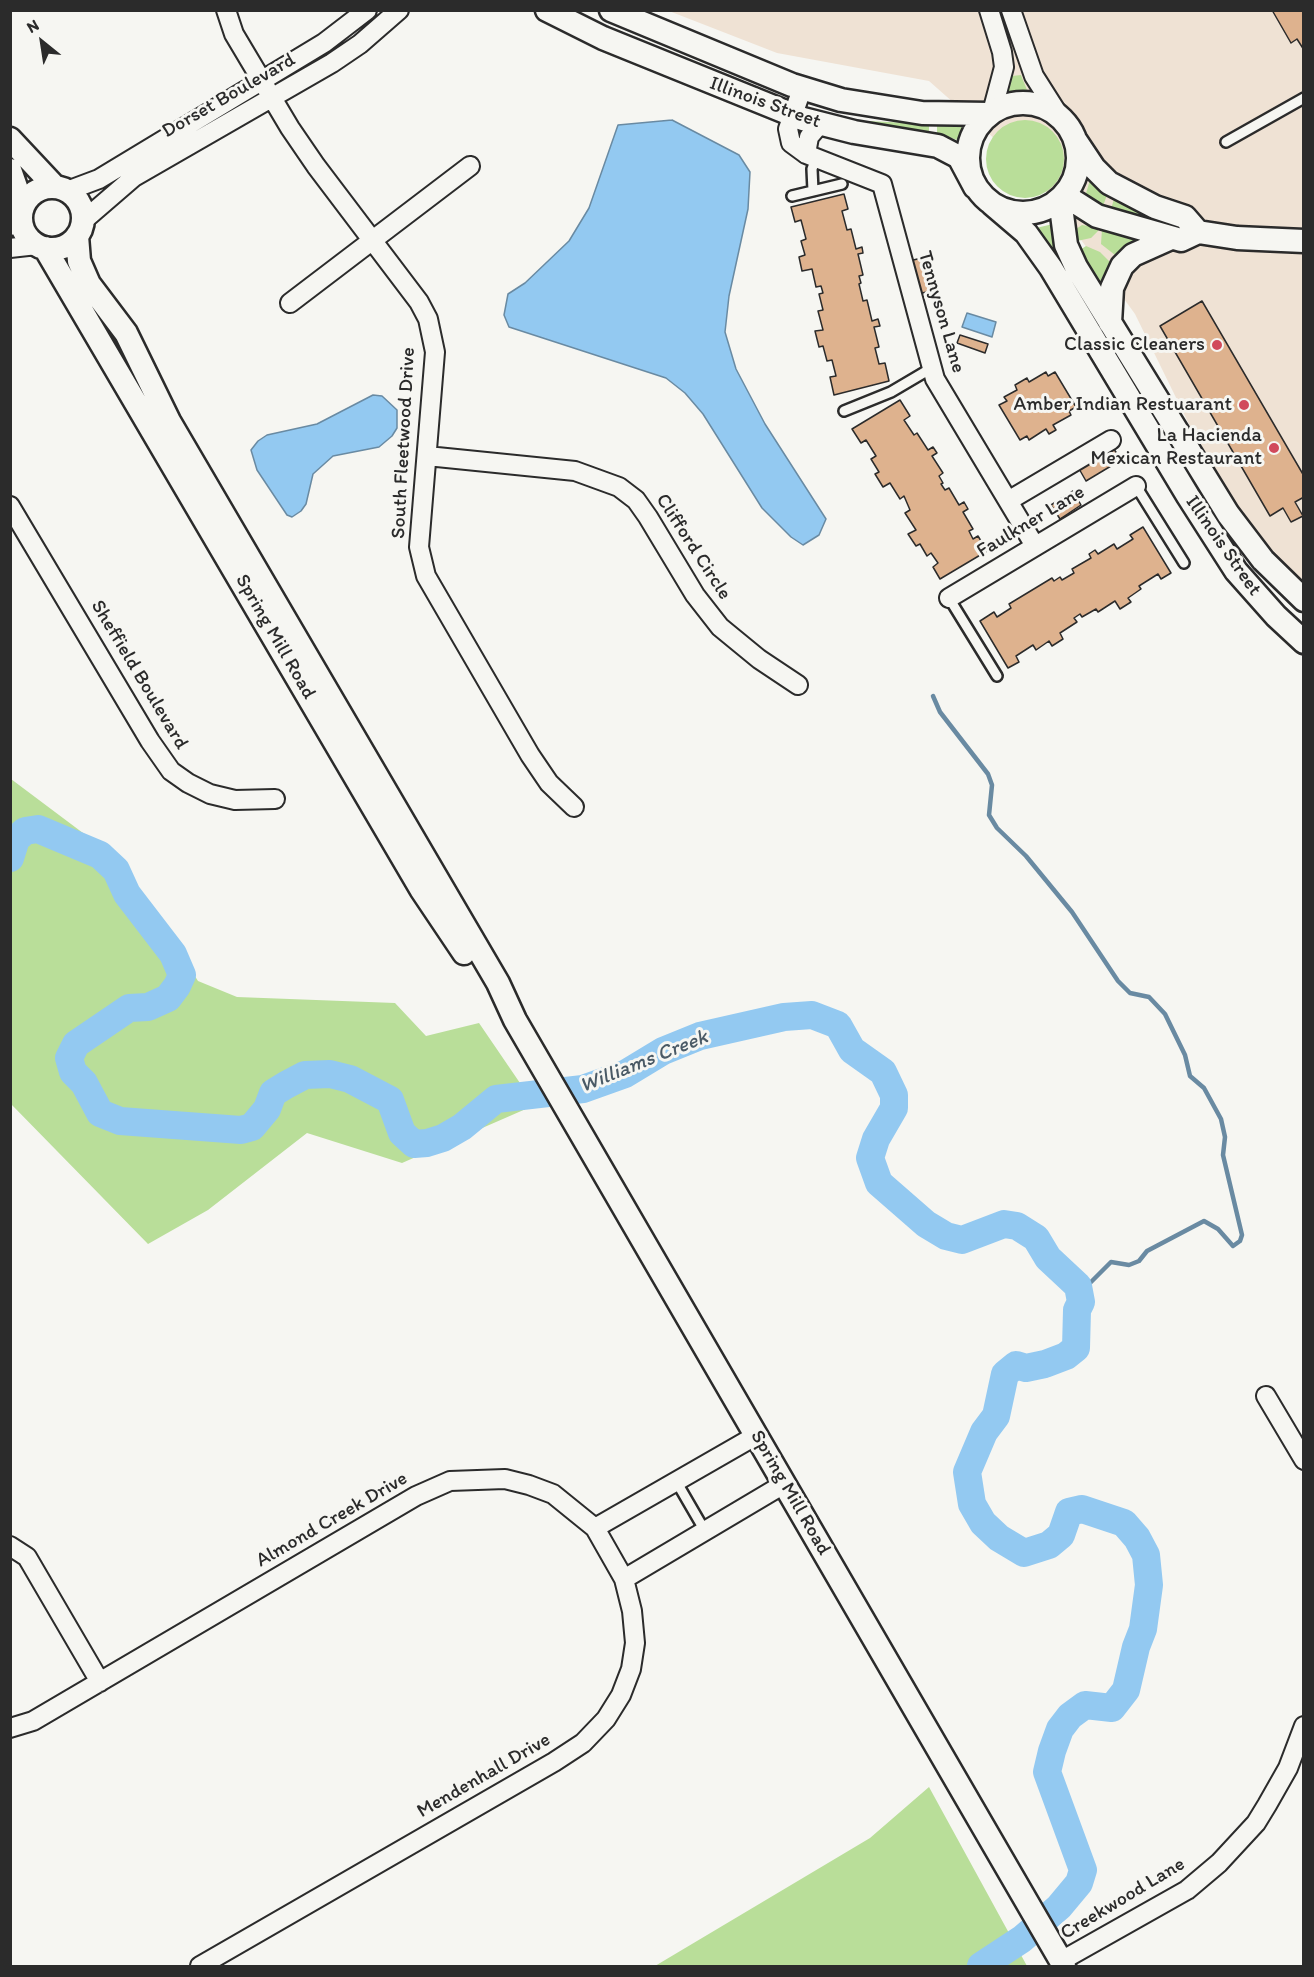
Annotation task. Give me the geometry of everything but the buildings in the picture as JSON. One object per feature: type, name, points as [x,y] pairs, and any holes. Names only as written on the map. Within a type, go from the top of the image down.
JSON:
[{"type":"street","name":"South Fleetwood Drive","points":[[226,10],[234,34],[316,166],[418,302],[428,319],[435,352],[419,547],[426,576],[530,755],[549,783],[574,807]]},
{"type":"street","name":"Dorset Boulevard","points":[[80,228],[134,177],[267,88],[367,10]]},
{"type":"street","name":"Dorset Boulevard","points":[[61,189],[99,179],[267,88],[360,44],[399,10]]},
{"type":"street","name":"Illinois Street","points":[[547,10],[603,38],[791,115],[820,124],[938,146],[959,157],[975,187]]},
{"type":"street","name":"Illinois Street","points":[[611,10],[802,89],[841,100],[893,109],[959,115],[991,113]]},
{"type":"street","points":[[988,10],[1002,52],[1004,67],[991,113]]},
{"type":"street","points":[[1011,10],[1034,76],[1094,168],[1109,183],[1155,207],[1185,217],[1198,232]]},
{"type":"street","points":[[802,89],[788,129],[791,143],[811,156]]},
{"type":"street","points":[[1060,117],[1041,106],[1027,103],[1012,104],[991,113],[974,131],[967,153],[975,187],[992,204],[1016,213],[1041,210],[1062,197],[1077,170],[1078,150],[1074,138]]},
{"type":"street","points":[[811,156],[809,137],[820,124]]},
{"type":"street","points":[[10,139],[61,189],[80,204],[80,228],[63,247],[10,248]]},
{"type":"street","name":"Tennyson Lane","points":[[811,156],[874,178],[886,190],[930,369],[1035,546]]},
{"type":"street","points":[[290,303],[470,166]]},
{"type":"street","points":[[10,170],[18,217],[25,233],[41,246]]},
{"type":"street","points":[[18,217],[36,192],[61,189]]},
{"type":"street","name":"Illinois Street","points":[[1062,197],[1066,246],[1110,323],[1228,514],[1263,561],[1304,600]]},
{"type":"street","points":[[1062,197],[1097,216],[1181,240],[1198,232],[1254,240],[1304,241]]},
{"type":"street","name":"Illinois Street","points":[[992,204],[1026,233],[1051,268],[1236,572],[1276,616],[1304,642]]},
{"type":"street","name":"Spring Mill Road","points":[[80,228],[79,261],[88,284],[126,333],[169,421],[498,983],[515,1020],[1063,1964]]},
{"type":"street","points":[[1110,323],[1112,288],[1122,266],[1133,255],[1171,238]]},
{"type":"street","name":"Spring Mill Road","points":[[41,246],[421,889],[488,988],[515,1020]]},
{"type":"street","points":[[1008,501],[1111,440]]},
{"type":"street","name":"Clifford Circle","points":[[427,456],[575,471],[619,487],[636,500],[648,516],[695,595],[720,627],[759,659],[798,685]]},
{"type":"street","name":"Faulkner Lane","points":[[949,598],[1136,486]]},
{"type":"street","name":"Sheffield Boulevard","points":[[13,516],[150,741],[171,771],[210,794],[235,800],[275,799]]},
{"type":"street","points":[[1266,1396],[1304,1460]]},
{"type":"street","points":[[595,1528],[757,1435]]},
{"type":"street","name":"Almond Creek Drive","points":[[10,1728],[33,1721],[416,1496],[450,1481],[505,1479],[529,1485],[553,1494],[595,1528]]},
{"type":"street","points":[[624,1579],[784,1484]]},
{"type":"street","name":"Mendenhall Drive","points":[[200,1966],[584,1743],[606,1719],[621,1695],[631,1669],[635,1643],[624,1579],[595,1528]]},
{"type":"street","points":[[10,1546],[27,1557],[100,1682]]},
{"type":"street","name":"Creekwood Lane","points":[[1063,1964],[1187,1890],[1219,1863],[1256,1823],[1288,1768],[1304,1726]]},
{"type":"lane","points":[[1226,142],[1304,98]]},
{"type":"lane","points":[[811,156],[813,191]]},
{"type":"lane","points":[[792,196],[842,183]]},
{"type":"lane","points":[[844,411],[891,392],[930,369]]},
{"type":"lane","points":[[1136,486],[1184,563]]},
{"type":"lane","points":[[949,598],[997,676]]},
{"type":"lane","points":[[676,1481],[705,1531]]},
{"type":"shaded area","points":[[669,11],[1303,11],[1303,588],[1270,552],[1210,467],[1135,314],[1031,171],[929,81],[777,53]]},
{"type":"green space","points":[[1021,75],[1027,90],[1008,94],[1012,76]]},
{"type":"green space","points":[[1025,120],[1040,123],[1052,132],[1061,144],[1064,159],[1061,174],[1052,186],[1040,195],[1025,198],[1010,195],[998,186],[989,174],[986,159],[989,144],[998,132],[1010,123]]},
{"type":"green space","points":[[868,121],[929,124],[929,132],[868,124]]},
{"type":"green space","points":[[937,124],[963,126],[960,141],[937,133]]},
{"type":"green space","points":[[1090,180],[1107,195],[1103,206],[1084,200]]},
{"type":"green space","points":[[1114,199],[1167,222],[1166,226],[1111,209]]},
{"type":"green space","points":[[1053,224],[1057,251],[1052,253],[1036,228]]},
{"type":"green space","points":[[1082,225],[1099,228],[1091,238],[1077,241],[1076,229]]},
{"type":"green space","points":[[1102,229],[1135,239],[1115,255],[1101,244]]},
{"type":"green space","points":[[1086,246],[1100,252],[1110,262],[1100,282],[1080,250]]},
{"type":"green space","points":[[11,779],[123,863],[198,981],[237,997],[395,1003],[426,1036],[479,1023],[535,1105],[402,1163],[307,1133],[208,1210],[148,1244],[11,1104]]},
{"type":"green space","points":[[929,1787],[1027,1966],[655,1966],[870,1838]]},
{"type":"water","points":[[672,120],[739,155],[750,172],[748,209],[729,296],[725,332],[736,369],[765,424],[826,519],[819,535],[803,545],[791,537],[762,508],[703,414],[685,393],[666,378],[509,327],[504,315],[508,294],[525,283],[569,241],[589,208],[618,125]]},
{"type":"water","points":[[967,313],[996,322],[992,337],[962,327]]},
{"type":"water","points":[[373,395],[382,396],[397,410],[397,428],[392,436],[379,447],[333,456],[313,474],[306,504],[301,511],[292,517],[287,515],[257,470],[251,450],[267,435],[317,424]]},
{"type":"waterway","points":[[933,696],[940,712],[988,774],[992,785],[989,815],[997,828],[1026,856],[1072,912],[1118,981],[1130,993],[1149,997],[1165,1014],[1185,1055],[1190,1076],[1204,1088],[1221,1119],[1225,1137],[1223,1155],[1242,1235],[1240,1241],[1233,1246],[1218,1229],[1204,1221],[1147,1251],[1139,1261],[1129,1265],[1111,1262],[1079,1294]]},
{"type":"waterway","name":"Williams Creek","points":[[10,858],[16,839],[25,831],[38,829],[100,855],[116,870],[127,894],[173,954],[182,975],[168,998],[148,1007],[129,1008],[76,1044],[69,1058],[73,1072],[84,1083],[100,1113],[120,1121],[241,1130],[252,1127],[267,1109],[273,1093],[305,1075],[330,1074],[350,1079],[390,1100],[402,1133],[414,1144],[427,1143],[443,1138],[462,1127],[496,1099],[583,1089],[625,1074],[663,1051],[700,1036],[784,1017],[812,1015],[838,1025],[852,1050],[883,1072],[894,1095],[894,1108],[876,1139],[870,1158],[879,1183],[926,1224],[946,1236],[962,1240],[1004,1224],[1017,1226],[1036,1238],[1048,1258],[1078,1286],[1081,1302],[1077,1310],[1076,1348],[1066,1356],[1045,1364],[1026,1368],[1016,1365],[1005,1374],[996,1416],[984,1432],[967,1472],[972,1504],[983,1523],[999,1538],[1024,1553],[1049,1545],[1061,1535],[1069,1512],[1082,1509],[1124,1523],[1137,1538],[1146,1555],[1149,1585],[1143,1629],[1136,1647],[1126,1690],[1112,1708],[1085,1705],[1070,1716],[1060,1729],[1047,1772],[1083,1870],[1079,1883],[1059,1907],[1022,1939],[981,1966]]},
{"type":"place","name":"Classic Cleaners","points":[[1217,345]]},
{"type":"place","name":"Amber Indian Restuarant","points":[[1244,405]]},
{"type":"place","name":"La Hacienda Mexican Restaurant","points":[[1274,448]]}]
